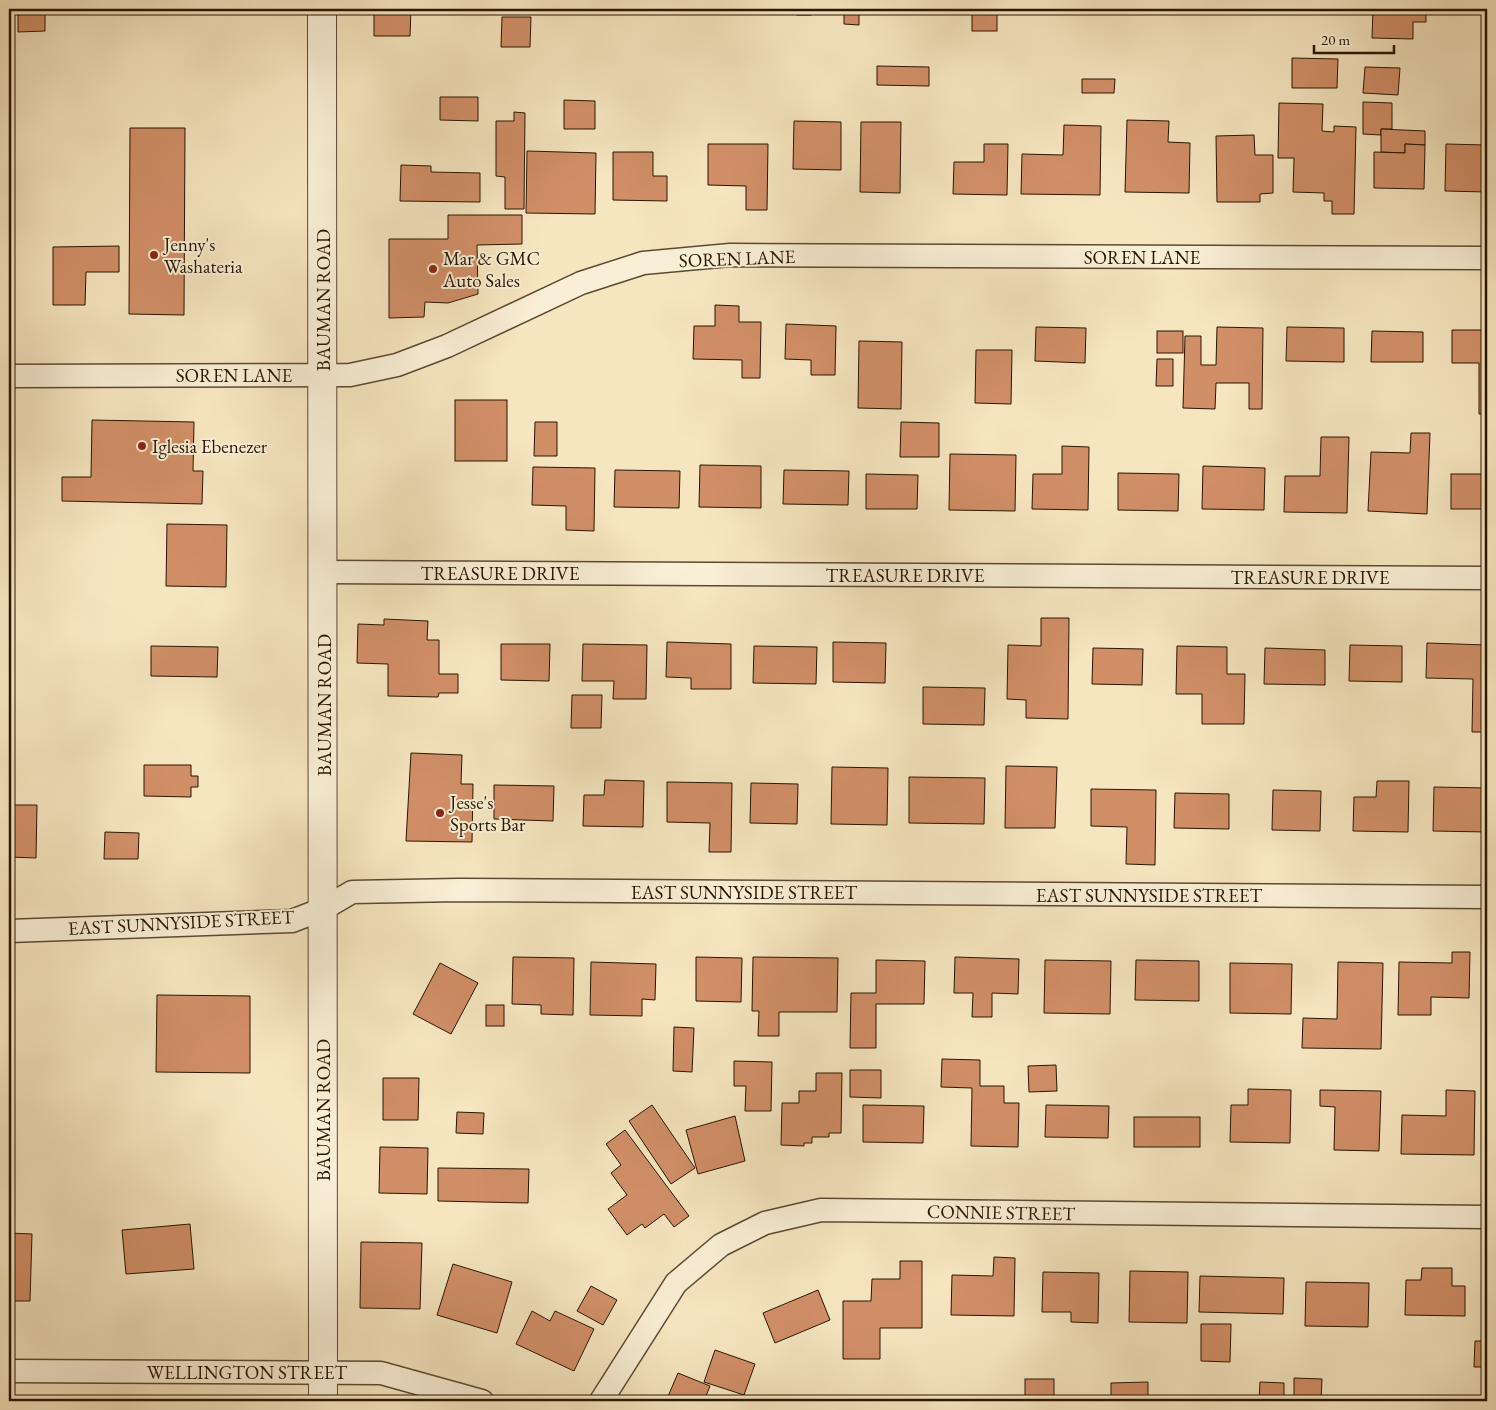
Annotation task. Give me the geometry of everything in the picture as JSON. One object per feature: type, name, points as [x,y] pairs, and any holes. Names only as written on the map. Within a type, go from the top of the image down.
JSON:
[{"type":"street","name":"BAUMAN ROAD","points":[[322,9],[324,375],[323,1401]]},
{"type":"street","name":"SOREN LANE","points":[[9,376],[350,375],[397,365],[446,346],[581,283],[642,263],[730,255],[1487,258]]},
{"type":"street","name":"TREASURE DRIVE","points":[[324,572],[1487,578]]},
{"type":"street","name":"EAST SUNNYSIDE STREET","points":[[9,931],[292,921],[324,909],[352,892],[458,890],[1487,897]]},
{"type":"street","name":"CONNIE STREET","points":[[601,1401],[676,1283],[721,1245],[765,1223],[820,1210],[1487,1217]]},
{"type":"street","name":"WELLINGTON STREET","points":[[9,1371],[323,1372],[381,1374],[482,1401]]},
{"type":"building","points":[[18,9],[45,9],[45,31],[18,32]]},
{"type":"building","points":[[172,9],[210,9],[209,14],[171,14]]},
{"type":"building","points":[[210,9],[241,9],[241,14],[209,14]]},
{"type":"building","points":[[374,9],[411,9],[410,36],[374,36]]},
{"type":"building","points":[[646,9],[704,9],[704,12],[646,11]]},
{"type":"building","points":[[775,9],[775,10],[719,10]]},
{"type":"building","points":[[797,9],[811,9],[811,15],[797,15]]},
{"type":"building","points":[[844,9],[859,9],[859,25],[844,24]]},
{"type":"building","points":[[972,9],[997,9],[997,31],[972,31]]},
{"type":"building","points":[[1081,9],[1135,9],[1135,11]]},
{"type":"building","points":[[1352,9],[1352,11],[1294,10]]},
{"type":"building","points":[[1373,9],[1426,9],[1426,22],[1413,22],[1413,39],[1372,38]]},
{"type":"building","points":[[502,17],[531,17],[530,47],[501,47]]},
{"type":"building","points":[[1292,58],[1338,59],[1337,88],[1292,88]]},
{"type":"building","points":[[877,66],[929,67],[929,86],[877,85]]},
{"type":"building","points":[[1365,67],[1400,68],[1398,95],[1363,93]]},
{"type":"building","points":[[1082,79],[1115,79],[1114,93],[1082,93]]},
{"type":"building","points":[[440,97],[478,97],[478,121],[440,120]]},
{"type":"building","points":[[564,100],[595,101],[595,129],[564,129]]},
{"type":"building","points":[[1363,102],[1392,103],[1392,129],[1381,129],[1381,135],[1363,134]]},
{"type":"building","points":[[1279,103],[1323,104],[1322,131],[1334,132],[1334,126],[1356,127],[1354,214],[1332,214],[1332,201],[1324,201],[1324,193],[1293,192],[1294,158],[1278,158]]},
{"type":"building","points":[[514,112],[525,113],[524,209],[505,209],[505,177],[496,176],[496,121],[514,121]]},
{"type":"building","points":[[1127,120],[1169,121],[1168,142],[1190,143],[1189,193],[1125,192]]},
{"type":"building","points":[[794,121],[841,122],[841,170],[793,169]]},
{"type":"building","points":[[861,122],[901,122],[900,193],[860,192]]},
{"type":"building","points":[[1064,125],[1101,126],[1100,195],[1021,194],[1022,154],[1063,155]]},
{"type":"building","points":[[130,128],[185,128],[184,315],[129,314]]},
{"type":"building","points":[[1381,129],[1425,131],[1425,145],[1405,144],[1405,153],[1381,152]]},
{"type":"building","points":[[1254,135],[1255,155],[1273,155],[1273,193],[1260,194],[1260,202],[1217,202],[1216,136]]},
{"type":"building","points":[[708,144],[768,144],[767,210],[746,210],[746,186],[708,185]]},
{"type":"building","points":[[984,144],[1008,144],[1007,195],[953,194],[954,162],[984,162]]},
{"type":"building","points":[[1405,144],[1425,145],[1424,189],[1374,188],[1374,152],[1405,153]]},
{"type":"building","points":[[1446,144],[1487,145],[1487,192],[1445,191]]},
{"type":"building","points":[[527,151],[596,153],[595,214],[526,213]]},
{"type":"building","points":[[613,152],[653,152],[653,176],[667,176],[667,201],[613,200]]},
{"type":"building","points":[[401,165],[431,166],[431,172],[480,173],[480,202],[400,201]]},
{"type":"building","name":"Mar & GMC Auto Sales","points":[[448,215],[522,215],[522,244],[477,245],[478,294],[448,303],[425,302],[424,317],[389,318],[389,239],[448,239]]},
{"type":"building","points":[[119,246],[119,272],[86,272],[85,305],[53,305],[53,247]]},
{"type":"building","points":[[715,305],[739,306],[739,322],[761,322],[760,378],[742,378],[742,360],[693,359],[694,326],[715,326]]},
{"type":"building","points":[[786,324],[836,326],[835,375],[811,375],[811,360],[785,359]]},
{"type":"building","points":[[1036,327],[1086,328],[1085,363],[1035,361]]},
{"type":"building","points":[[1217,327],[1263,328],[1262,409],[1249,409],[1249,383],[1216,383],[1215,409],[1183,408],[1185,336],[1201,336],[1201,365],[1216,365]]},
{"type":"building","points":[[1287,327],[1344,328],[1344,362],[1286,361]]},
{"type":"building","points":[[1452,330],[1487,330],[1487,414],[1479,414],[1479,363],[1452,363]]},
{"type":"building","points":[[1157,331],[1183,331],[1183,353],[1157,353]]},
{"type":"building","points":[[1372,331],[1423,332],[1423,362],[1371,362]]},
{"type":"building","points":[[859,341],[902,342],[901,409],[858,408]]},
{"type":"building","points":[[976,350],[1012,350],[1011,404],[975,403]]},
{"type":"building","points":[[1157,359],[1173,359],[1173,386],[1156,386]]},
{"type":"building","points":[[455,400],[507,400],[507,461],[455,461]]},
{"type":"building","name":"Iglesia Ebenezer","points":[[92,420],[194,422],[193,471],[203,471],[202,504],[62,501],[62,477],[91,477]]},
{"type":"building","points":[[535,422],[557,422],[557,456],[534,456]]},
{"type":"building","points":[[901,422],[939,423],[939,457],[900,457]]},
{"type":"building","points":[[1411,433],[1430,433],[1427,514],[1368,511],[1371,452],[1410,453]]},
{"type":"building","points":[[1321,437],[1349,437],[1347,513],[1284,512],[1285,476],[1320,476]]},
{"type":"building","points":[[1062,446],[1089,447],[1088,510],[1032,509],[1033,474],[1062,474]]},
{"type":"building","points":[[950,454],[1016,455],[1015,511],[949,510]]},
{"type":"building","points":[[700,465],[761,466],[761,508],[699,507]]},
{"type":"building","points":[[1203,466],[1265,468],[1264,510],[1202,509]]},
{"type":"building","points":[[533,467],[595,468],[594,531],[566,530],[566,506],[532,505]]},
{"type":"building","points":[[615,470],[680,471],[679,508],[614,507]]},
{"type":"building","points":[[784,470],[849,471],[848,505],[783,504]]},
{"type":"building","points":[[1118,473],[1179,474],[1178,511],[1118,510]]},
{"type":"building","points":[[866,474],[918,475],[917,509],[866,509]]},
{"type":"building","points":[[1451,474],[1487,474],[1487,509],[1451,509]]},
{"type":"building","points":[[167,524],[227,525],[226,587],[166,586]]},
{"type":"building","points":[[1041,618],[1069,618],[1068,719],[1026,718],[1026,700],[1007,699],[1008,645],[1041,646]]},
{"type":"building","points":[[384,619],[428,621],[427,640],[439,640],[439,674],[458,674],[458,693],[439,693],[438,697],[388,696],[388,664],[357,663],[358,624],[384,625]]},
{"type":"building","points":[[667,642],[731,644],[731,689],[691,689],[691,678],[666,677]]},
{"type":"building","points":[[833,642],[886,643],[885,683],[833,682]]},
{"type":"building","points":[[1427,643],[1487,645],[1487,732],[1472,732],[1473,679],[1426,678]]},
{"type":"building","points":[[501,644],[550,644],[549,681],[501,680]]},
{"type":"building","points":[[583,644],[647,645],[646,699],[613,699],[614,681],[582,681]]},
{"type":"building","points":[[1350,645],[1402,646],[1402,682],[1349,681]]},
{"type":"building","points":[[151,646],[218,647],[217,677],[151,676]]},
{"type":"building","points":[[754,646],[817,647],[816,684],[753,683]]},
{"type":"building","points":[[1177,646],[1227,647],[1227,674],[1245,674],[1244,724],[1202,724],[1202,694],[1176,694]]},
{"type":"building","points":[[1093,648],[1143,649],[1142,685],[1092,684]]},
{"type":"building","points":[[1265,648],[1325,650],[1325,685],[1264,684]]},
{"type":"building","points":[[923,687],[985,688],[984,725],[923,724]]},
{"type":"building","points":[[572,695],[602,695],[601,728],[571,728]]},
{"type":"building","name":"Jesse's Sports Bar","points":[[411,753],[462,755],[461,784],[473,784],[472,842],[406,841]]},
{"type":"building","points":[[144,765],[191,765],[191,776],[198,776],[198,787],[191,787],[191,797],[144,796]]},
{"type":"building","points":[[1006,766],[1057,767],[1055,828],[1005,828]]},
{"type":"building","points":[[832,767],[888,768],[887,825],[831,824]]},
{"type":"building","points":[[909,777],[985,778],[984,824],[909,823]]},
{"type":"building","points":[[605,780],[644,781],[643,827],[583,826],[584,795],[604,795]]},
{"type":"building","points":[[1377,781],[1409,781],[1408,832],[1353,831],[1354,797],[1376,797]]},
{"type":"building","points":[[667,782],[732,783],[731,852],[709,852],[710,823],[667,822]]},
{"type":"building","points":[[751,783],[798,784],[797,824],[750,823]]},
{"type":"building","points":[[494,785],[554,786],[553,821],[494,819]]},
{"type":"building","points":[[1434,787],[1487,788],[1487,832],[1433,831]]},
{"type":"building","points":[[1091,789],[1156,790],[1155,865],[1126,864],[1127,827],[1091,826]]},
{"type":"building","points":[[1273,790],[1321,791],[1320,831],[1272,830]]},
{"type":"building","points":[[1175,793],[1229,794],[1229,829],[1174,828]]},
{"type":"building","points":[[9,805],[37,805],[36,858],[9,857]]},
{"type":"building","points":[[105,832],[139,833],[138,859],[104,859]]},
{"type":"building","points":[[1452,952],[1470,952],[1469,998],[1431,997],[1431,1015],[1398,1015],[1399,962],[1452,963]]},
{"type":"building","points":[[513,957],[574,958],[573,1015],[541,1014],[541,1005],[512,1004]]},
{"type":"building","points":[[696,957],[742,958],[741,1002],[696,1001]]},
{"type":"building","points":[[753,957],[838,958],[837,1012],[779,1012],[779,1036],[758,1036],[759,1011],[752,1011]]},
{"type":"building","points":[[955,957],[1019,959],[1018,994],[992,993],[992,1017],[972,1017],[973,993],[954,993]]},
{"type":"building","points":[[876,960],[925,961],[924,1004],[876,1004],[876,1048],[850,1048],[851,993],[876,993]]},
{"type":"building","points":[[1045,960],[1111,961],[1110,1014],[1044,1013]]},
{"type":"building","points":[[1136,960],[1199,961],[1199,1001],[1135,1000]]},
{"type":"building","points":[[591,962],[656,964],[655,1000],[642,999],[642,1016],[590,1015]]},
{"type":"building","points":[[1338,962],[1383,963],[1381,1049],[1302,1048],[1303,1018],[1337,1019]]},
{"type":"building","points":[[440,963],[478,983],[451,1034],[413,1014]]},
{"type":"building","points":[[1230,963],[1292,964],[1291,1014],[1230,1013]]},
{"type":"building","points":[[157,995],[250,996],[250,1073],[156,1072]]},
{"type":"building","points":[[486,1005],[504,1005],[504,1026],[486,1026]]},
{"type":"building","points":[[674,1027],[694,1028],[692,1072],[673,1071]]},
{"type":"building","points":[[942,1059],[980,1060],[980,1086],[1004,1086],[1004,1103],[1019,1103],[1018,1147],[971,1146],[972,1088],[941,1087]]},
{"type":"building","points":[[734,1061],[772,1062],[771,1111],[745,1111],[746,1086],[734,1086]]},
{"type":"building","points":[[1056,1065],[1057,1091],[1029,1092],[1028,1066]]},
{"type":"building","points":[[850,1070],[881,1070],[881,1098],[850,1097]]},
{"type":"building","points":[[816,1073],[842,1073],[841,1133],[829,1133],[829,1137],[812,1137],[812,1143],[804,1143],[804,1146],[781,1145],[782,1103],[799,1103],[799,1091],[816,1091]]},
{"type":"building","points":[[383,1078],[419,1078],[418,1120],[383,1120]]},
{"type":"building","points":[[1248,1089],[1291,1090],[1290,1143],[1230,1142],[1231,1105],[1248,1105]]},
{"type":"building","points":[[1320,1090],[1381,1091],[1379,1151],[1334,1150],[1335,1107],[1320,1106]]},
{"type":"building","points":[[1446,1090],[1475,1091],[1474,1155],[1401,1154],[1402,1115],[1446,1116]]},
{"type":"building","points":[[652,1105],[695,1168],[671,1184],[629,1121]]},
{"type":"building","points":[[863,1105],[924,1106],[923,1143],[863,1142]]},
{"type":"building","points":[[1046,1105],[1109,1106],[1108,1138],[1045,1137]]},
{"type":"building","points":[[457,1112],[484,1113],[483,1134],[456,1133]]},
{"type":"building","points":[[735,1116],[745,1161],[698,1174],[686,1130]]},
{"type":"building","points":[[1134,1117],[1200,1117],[1200,1147],[1134,1147]]},
{"type":"building","points":[[625,1130],[689,1216],[674,1227],[664,1214],[645,1228],[642,1224],[627,1235],[608,1209],[627,1195],[611,1173],[621,1165],[606,1144]]},
{"type":"building","points":[[380,1147],[428,1148],[427,1194],[379,1193]]},
{"type":"building","points":[[438,1168],[529,1169],[528,1203],[438,1201]]},
{"type":"building","points":[[190,1224],[194,1269],[126,1274],[122,1230]]},
{"type":"building","points":[[9,1233],[32,1234],[30,1301],[9,1301]]},
{"type":"building","points":[[361,1242],[422,1243],[420,1309],[360,1308]]},
{"type":"building","points":[[994,1257],[1015,1258],[1014,1316],[951,1315],[952,1275],[993,1276]]},
{"type":"building","points":[[900,1261],[922,1261],[922,1328],[880,1328],[880,1359],[843,1359],[843,1301],[871,1301],[872,1279],[900,1279]]},
{"type":"building","points":[[453,1264],[512,1282],[497,1333],[437,1315]]},
{"type":"building","points":[[1422,1268],[1452,1268],[1452,1286],[1465,1286],[1465,1316],[1405,1315],[1406,1280],[1421,1280]]},
{"type":"building","points":[[1130,1271],[1188,1272],[1187,1323],[1129,1322]]},
{"type":"building","points":[[1043,1272],[1099,1273],[1098,1323],[1071,1322],[1071,1312],[1042,1312]]},
{"type":"building","points":[[1200,1276],[1284,1278],[1283,1314],[1199,1312]]},
{"type":"building","points":[[1306,1282],[1369,1283],[1368,1327],[1305,1326]]},
{"type":"building","points":[[591,1286],[617,1300],[603,1325],[577,1311]]},
{"type":"building","points":[[818,1290],[830,1320],[775,1343],[763,1313]]},
{"type":"building","points":[[532,1311],[550,1321],[555,1311],[594,1329],[574,1371],[516,1344]]},
{"type":"building","points":[[1201,1324],[1231,1324],[1230,1362],[1201,1361]]},
{"type":"building","points":[[1475,1341],[1487,1341],[1487,1367],[1474,1367]]},
{"type":"building","points":[[715,1350],[755,1364],[744,1395],[704,1382]]},
{"type":"building","points":[[678,1373],[710,1386],[704,1401],[666,1401]]},
{"type":"building","points":[[1294,1378],[1322,1379],[1321,1401],[1294,1401]]},
{"type":"building","points":[[1025,1379],[1054,1379],[1054,1401],[1025,1401]]},
{"type":"building","points":[[1148,1382],[1148,1401],[1111,1401],[1111,1383]]},
{"type":"building","points":[[1260,1382],[1284,1383],[1284,1401],[1259,1401]]},
{"type":"place","name":"Jenny's Washateria","points":[[154,255]]},
{"type":"place","name":"Mar & GMC Auto Sales","points":[[433,269]]},
{"type":"place","name":"Iglesia Ebenezer","points":[[142,446]]},
{"type":"place","name":"Jesse's Sports Bar","points":[[440,813]]}]
